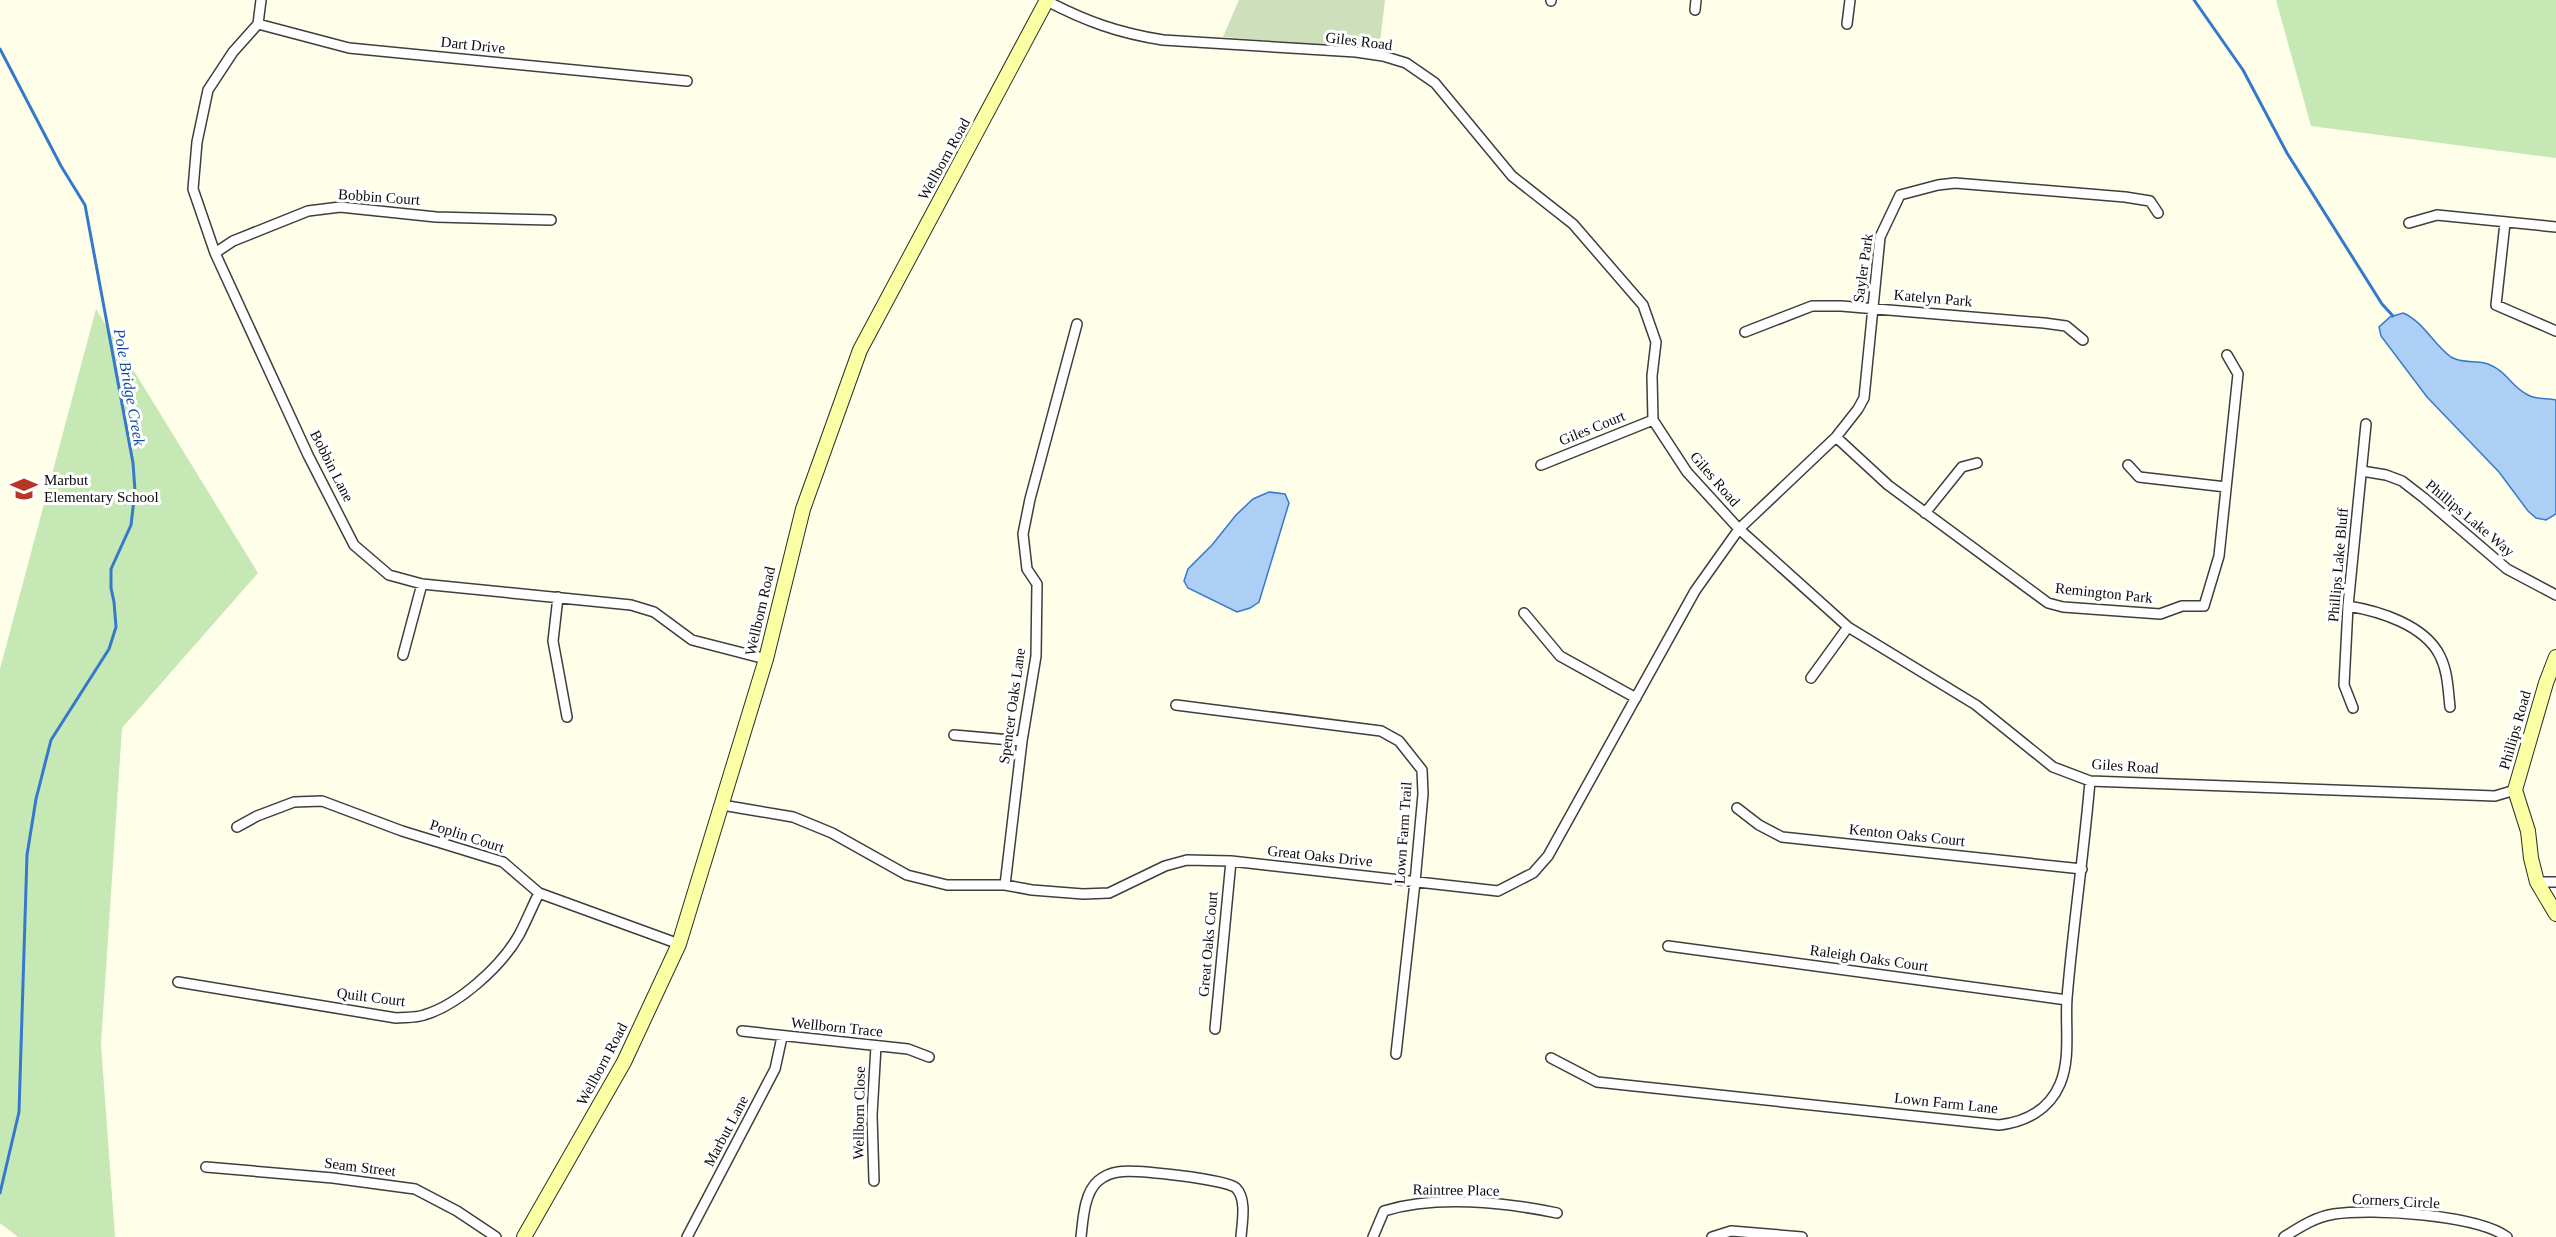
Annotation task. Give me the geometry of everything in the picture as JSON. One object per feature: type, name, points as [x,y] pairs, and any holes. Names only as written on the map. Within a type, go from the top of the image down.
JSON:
[{"type":"street","points":[[258,24],[261,0]]},
{"type":"street","name":"Giles Road","points":[[1046,0],[1099,26],[1136,36],[1163,40],[1356,52],[1383,56],[1406,63],[1435,83],[1512,176],[1573,224],[1643,305],[1656,342],[1652,376],[1653,420],[1687,472],[1739,529],[1848,627],[1976,705],[2053,767],[2090,781],[2495,796],[2515,790]]},
{"type":"street","name":"Wellborn Road","points":[[524,1237],[624,1062],[679,944],[766,659],[803,509],[860,350],[1046,0]]},
{"type":"street","points":[[1695,10],[1696,0]]},
{"type":"street","points":[[1847,24],[1850,0]]},
{"type":"street","name":"Dart Drive","points":[[258,24],[349,48],[687,81]]},
{"type":"street","name":"Bobbin Lane","points":[[258,24],[233,52],[208,90],[197,142],[193,189],[215,253],[308,455],[354,545],[389,575],[422,584],[632,605],[654,612],[692,640],[766,659]]},
{"type":"street","name":"Sayler Park","points":[[1739,529],[1836,437],[1864,398],[1880,237],[1900,195],[1938,184],[1977,185],[2125,197],[2150,201],[2158,213]]},
{"type":"street","name":"Bobbin Court","points":[[215,253],[233,241],[308,211],[340,207],[436,217],[551,219]]},
{"type":"street","points":[[2409,223],[2437,215],[2556,227]]},
{"type":"street","points":[[2505,223],[2496,305],[2556,331]]},
{"type":"street","name":"Katelyn Park","points":[[1745,333],[1812,306],[1873,308],[2066,326],[2083,340]]},
{"type":"street","name":"Spencer Oaks Lane","points":[[1005,885],[1022,741],[1036,656],[1037,584],[1027,569],[1023,534],[1030,499],[1077,324]]},
{"type":"street","name":"Remington Park","points":[[1836,437],[1888,485],[2048,603],[2063,607],[2160,614],[2182,606],[2204,606],[2219,556],[2238,374],[2227,355]]},
{"type":"street","name":"Giles Court","points":[[1541,465],[1653,420]]},
{"type":"street","name":"Phillips Lake Bluff","points":[[2353,708],[2344,685],[2348,606],[2366,424]]},
{"type":"street","points":[[1925,513],[1962,467],[1977,463]]},
{"type":"street","points":[[2128,465],[2139,477],[2226,488]]},
{"type":"street","name":"Phillips Lake Way","points":[[2362,471],[2386,475],[2402,482],[2507,569],[2556,595]]},
{"type":"street","name":"Great Oaks Drive","points":[[722,805],[793,817],[832,833],[907,875],[947,885],[1005,885],[1042,891],[1109,893],[1165,866],[1186,860],[1230,861],[1498,891],[1533,873],[1548,856],[1695,591],[1739,529]]},
{"type":"street","points":[[403,655],[422,584]]},
{"type":"street","points":[[558,597],[553,641],[567,717]]},
{"type":"street","points":[[2348,606],[2372,610],[2392,617],[2422,635],[2440,654],[2447,673],[2450,707]]},
{"type":"street","points":[[1524,613],[1560,656],[1636,698]]},
{"type":"street","points":[[1811,678],[1848,627]]},
{"type":"street","name":"Phillips Road","points":[[2556,657],[2546,683],[2515,790],[2528,831],[2537,882],[2556,914]]},
{"type":"street","name":"Lown Farm Trail","points":[[1176,705],[1381,731],[1399,741],[1422,770],[1423,794],[1415,882],[1396,1054]]},
{"type":"street","points":[[954,735],[1022,741]]},
{"type":"street","name":"Lown Farm Lane","points":[[1551,1058],[1597,1082],[2007,1124],[2029,1118],[2052,1098],[2060,1085],[2064,1070],[2067,1000],[2090,781]]},
{"type":"street","name":"Poplin Court","points":[[237,827],[257,816],[294,802],[322,801],[402,831],[503,862],[539,893],[679,944]]},
{"type":"street","name":"Kenton Oaks Court","points":[[1737,807],[1759,825],[1782,837],[2082,869]]},
{"type":"street","name":"Great Oaks Court","points":[[1215,1029],[1230,861]]},
{"type":"street","points":[[2537,882],[2556,882]]},
{"type":"street","name":"Quilt Court","points":[[178,982],[396,1018],[422,1016],[448,1006],[469,990],[500,960],[518,937],[539,893]]},
{"type":"street","name":"Raleigh Oaks Court","points":[[1668,946],[2067,1000]]},
{"type":"street","name":"Wellborn Trace","points":[[742,1031],[908,1049],[929,1057]]},
{"type":"street","name":"Marbut Lane","points":[[687,1237],[776,1069],[782,1037]]},
{"type":"street","name":"Wellborn Close","points":[[874,1181],[872,1115],[876,1047]]},
{"type":"street","name":"Seam Street","points":[[206,1167],[333,1178],[415,1189],[457,1211],[496,1237]]},
{"type":"street","points":[[1081,1237],[1088,1196],[1095,1183],[1105,1175],[1120,1171],[1215,1180],[1231,1184],[1238,1190],[1241,1199],[1241,1237]]},
{"type":"street","name":"Raintree Place","points":[[1373,1237],[1384,1211],[1407,1204],[1452,1202],[1527,1207],[1557,1213]]},
{"type":"street","name":"Corners Circle","points":[[2284,1237],[2309,1221],[2334,1214],[2364,1212],[2422,1216],[2477,1224],[2500,1231],[2508,1237]]},
{"type":"street","points":[[1712,1237],[1731,1231],[1802,1237]]},
{"type":"green space","points":[[1239,0],[1385,0],[1379,50],[1223,37]]},
{"type":"green space","points":[[2276,0],[2556,0],[2556,158],[2311,126]]},
{"type":"green space","points":[[96,309],[258,573],[122,728],[101,1044],[115,1237],[18,1237],[0,1223],[0,669]]},
{"type":"water","points":[[2403,313],[2417,322],[2451,357],[2488,364],[2531,397],[2556,400],[2556,514],[2546,520],[2536,518],[2528,511],[2499,472],[2427,397],[2381,336],[2379,327],[2390,317]]},
{"type":"water","points":[[1269,492],[1285,494],[1289,503],[1259,602],[1237,612],[1188,588],[1184,581],[1188,569],[1212,545],[1236,515],[1253,499]]},
{"type":"waterway","points":[[2194,0],[2243,70],[2287,153],[2382,304],[2393,316]]},
{"type":"waterway","name":"Pole Bridge Creek","points":[[0,49],[61,166],[85,205],[133,463],[135,491],[131,525],[111,569],[116,627],[109,649],[51,740],[36,799],[27,855],[19,1112],[0,1193]]},
{"type":"place","name":"Marbut Elementary School","points":[[24,489]]}]
